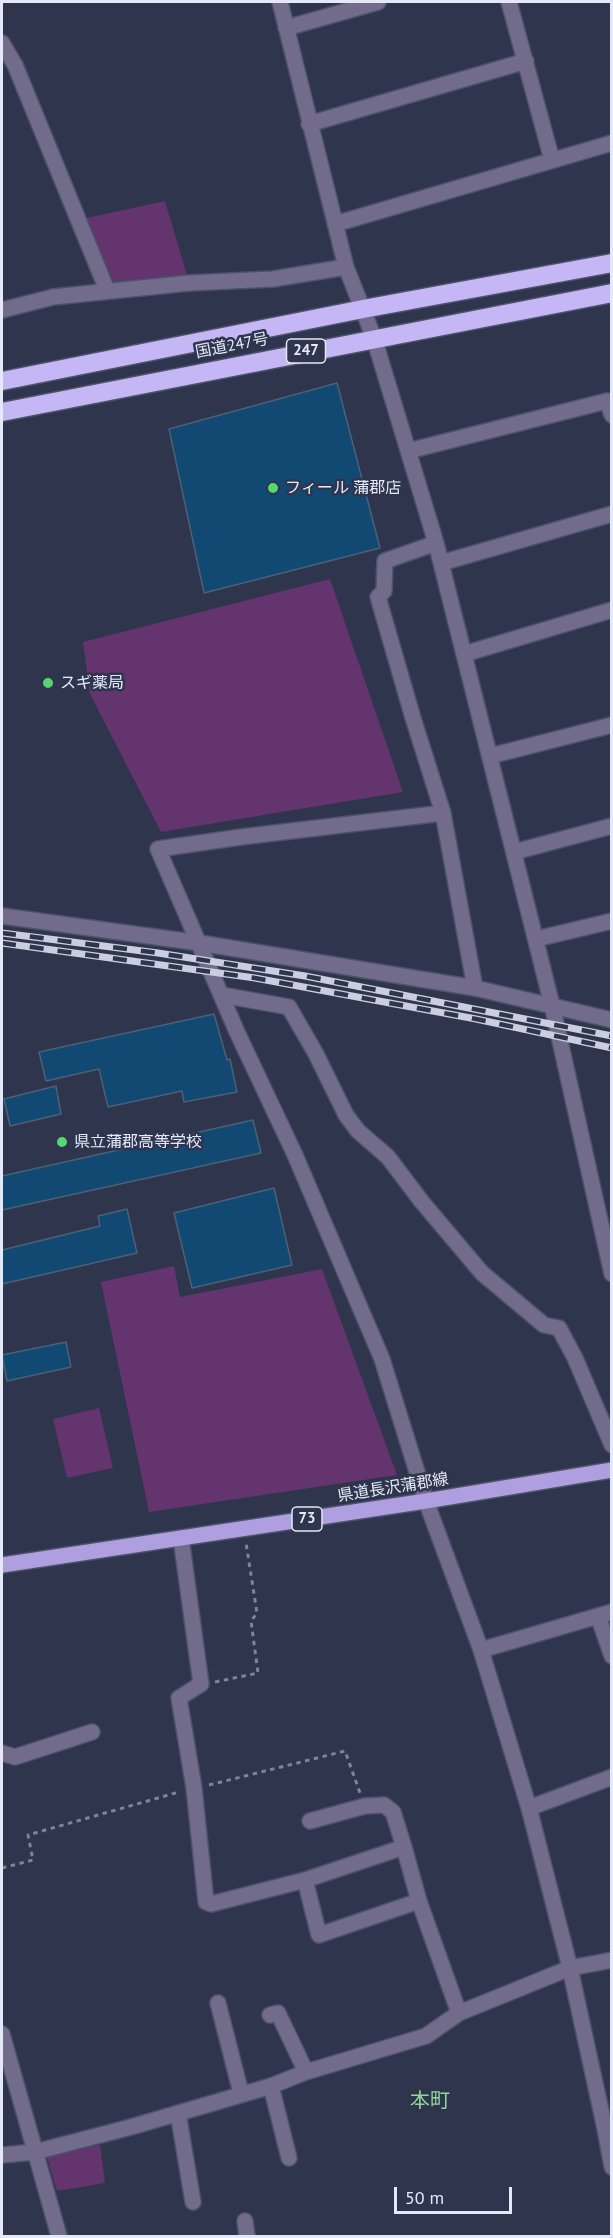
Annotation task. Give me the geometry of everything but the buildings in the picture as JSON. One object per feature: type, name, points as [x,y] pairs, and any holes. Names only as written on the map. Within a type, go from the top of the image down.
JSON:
[{"type":"highway","name":"国道247号","points":[[2,381],[363,309],[612,263]]},
{"type":"highway","name":"国道247号","points":[[2,412],[612,293]]},
{"type":"main road","name":"県道長沢蒲郡線","points":[[2,1565],[426,1501],[612,1470]]},
{"type":"street","points":[[280,2],[346,267],[374,338],[436,543],[552,1005],[612,1274]]},
{"type":"street","points":[[286,28],[378,2]]},
{"type":"street","points":[[509,2],[552,160]]},
{"type":"street","points":[[2,43],[15,65],[107,290]]},
{"type":"street","points":[[309,124],[526,61]]},
{"type":"street","points":[[335,224],[612,143]]},
{"type":"street","points":[[2,310],[52,297],[107,290],[273,279],[346,267]]},
{"type":"street","points":[[408,451],[607,401],[612,416]]},
{"type":"street","points":[[441,563],[612,514]]},
{"type":"street","points":[[436,543],[385,561],[384,591],[378,597],[443,813],[475,988]]},
{"type":"street","points":[[464,654],[612,610]]},
{"type":"street","points":[[490,756],[612,725]]},
{"type":"street","points":[[443,813],[158,849],[237,1032],[304,1176],[382,1359],[426,1501],[481,1650],[529,1808],[608,2128],[612,2167]]},
{"type":"street","points":[[514,852],[612,826]]},
{"type":"street","points":[[2,916],[200,943],[475,988],[612,1020]]},
{"type":"street","points":[[536,939],[612,921]]},
{"type":"street","points":[[222,995],[288,1007],[316,1054],[346,1115],[358,1131],[388,1156],[422,1202],[482,1273],[544,1325],[559,1328],[576,1359],[612,1445]]},
{"type":"street","points":[[181,1538],[201,1684],[179,1698],[194,1788],[206,1902],[211,1904],[305,1880],[404,1847]]},
{"type":"street","points":[[481,1650],[605,1614],[612,1656]]},
{"type":"street","points":[[2,1753],[15,1757],[92,1732]]},
{"type":"street","points":[[529,1808],[612,1777]]},
{"type":"street","points":[[310,1821],[365,1806],[384,1805],[393,1812],[419,1901],[459,2013]]},
{"type":"street","points":[[305,1880],[319,1935],[419,1901]]},
{"type":"street","points":[[2,2155],[36,2152],[271,2086],[306,2072],[426,2036],[459,2013],[570,1968],[612,1960]]},
{"type":"street","points":[[218,2003],[241,2093]]},
{"type":"street","points":[[270,2015],[278,2013],[306,2072]]},
{"type":"street","points":[[2,2034],[59,2236]]},
{"type":"street","points":[[271,2086],[289,2158]]},
{"type":"street","points":[[178,2113],[193,2202]]},
{"type":"street","points":[[244,2221],[247,2236]]},
{"type":"path","points":[[201,1684],[258,1673],[252,1621],[257,1613],[243,1529]]},
{"type":"path","points":[[2,1868],[33,1860],[28,1835],[194,1788],[345,1751],[365,1806]]},
{"type":"shaded area","points":[[165,201],[187,275],[115,284],[82,219]]},
{"type":"shaded area","points":[[330,579],[403,792],[161,832],[90,694],[83,642]]},
{"type":"shaded area","points":[[174,1266],[180,1297],[322,1269],[397,1475],[149,1512],[101,1282]]},
{"type":"shaded area","points":[[99,1408],[113,1468],[67,1478],[53,1419]]},
{"type":"shaded area","points":[[100,2145],[105,2183],[57,2191],[47,2157]]},
{"type":"railway","points":[[2,933],[158,953],[305,976],[612,1036]]},
{"type":"railway","points":[[2,943],[255,978],[476,1019],[612,1048]]},
{"type":"place","name":"フィール 蒲郡店","points":[[273,488]]},
{"type":"place","name":"スギ薬局","points":[[48,683]]},
{"type":"place","name":"県立蒲郡高等学校","points":[[62,1142]]},
{"type":"district","name":"本町","points":[[430,2101]]}]
